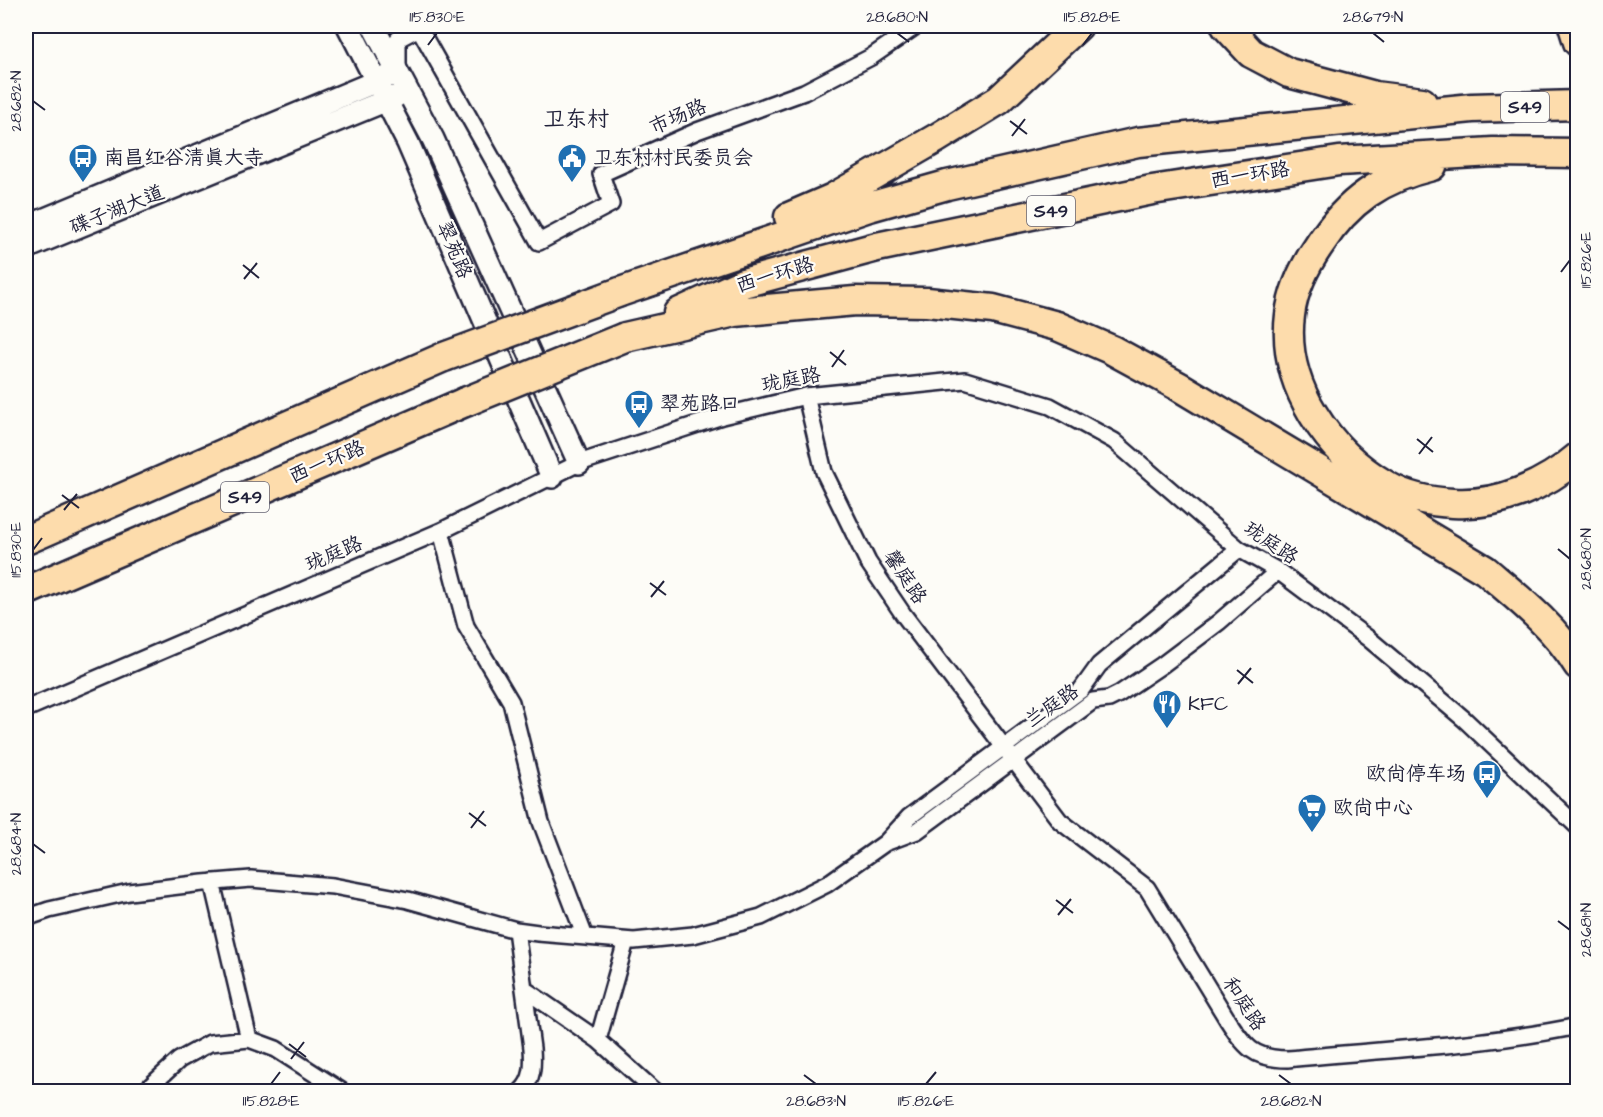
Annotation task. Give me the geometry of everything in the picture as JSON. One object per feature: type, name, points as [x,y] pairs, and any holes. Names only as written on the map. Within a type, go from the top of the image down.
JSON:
[{"type":"highway","points":[[620,292],[833,198],[937,138],[999,100],[1078,26]]},
{"type":"highway","points":[[1226,26],[1251,53],[1289,73],[1375,96],[1472,108]]},
{"type":"highway","points":[[1573,26],[1578,42]]},
{"type":"highway","name":"西一环路","points":[[26,540],[444,357],[620,292],[869,207],[947,185],[1138,142],[1472,108],[1578,105]]},
{"type":"highway","points":[[1493,152],[1412,171],[1375,187],[1342,215],[1310,258],[1298,286],[1290,315],[1290,347],[1296,379],[1314,415],[1334,444],[1362,469],[1389,487],[1421,498],[1454,503],[1492,500],[1527,490],[1560,472],[1578,457]]},
{"type":"highway","name":"西一环路","points":[[26,591],[465,402],[625,337],[743,283],[877,247],[1152,190],[1339,161],[1493,152],[1578,153]]},
{"type":"highway","points":[[625,337],[735,312],[855,301],[927,302],[993,309],[1057,326],[1112,350],[1180,387],[1485,570],[1544,622],[1578,665]]},
{"type":"main road","name":"翠苑路","points":[[348,26],[408,143],[552,477]]},
{"type":"main road","name":"翠苑路","points":[[373,26],[433,139],[579,463]]},
{"type":"main road","name":"碟子湖大道","points":[[26,248],[381,91],[398,72]]},
{"type":"main road","name":"碟子湖大道","points":[[26,227],[381,91],[408,91]]},
{"type":"street","name":"市场路","points":[[398,72],[398,39],[419,28],[539,242],[611,204],[601,174],[697,131],[804,92],[870,57],[916,26]]},
{"type":"street","name":"珑庭路","points":[[26,709],[441,531],[579,463],[722,416],[806,396],[965,380],[1050,406],[1114,441],[1239,549],[1278,571],[1369,639],[1464,719],[1578,827]]},
{"type":"street","name":"馨庭路","points":[[806,396],[824,472],[868,562],[903,614],[1008,754]]},
{"type":"street","points":[[441,531],[466,626],[511,702],[541,822],[585,937]]},
{"type":"street","points":[[26,918],[49,910],[129,892],[251,879],[333,886],[408,900],[516,930],[626,940],[693,936],[761,916],[827,884],[885,843],[917,831],[1081,690],[1099,665],[1239,549]]},
{"type":"street","name":"兰庭路","points":[[1008,754],[1093,701],[1109,699],[1119,694],[1219,622],[1278,571]]},
{"type":"street","name":"和庭路","points":[[1008,754],[1060,821],[1147,888],[1240,1040],[1253,1053],[1270,1059],[1299,1058],[1536,1035],[1578,1026]]},
{"type":"street","points":[[212,882],[249,1038]]},
{"type":"street","points":[[516,930],[533,1065],[530,1079],[520,1092]]},
{"type":"street","points":[[597,1040],[626,940]]},
{"type":"street","points":[[524,989],[597,1040],[656,1092]]},
{"type":"street","points":[[144,1092],[179,1060],[210,1043],[249,1038],[276,1049],[343,1092]]},
{"type":"place","name":"南昌红谷清真大寺","points":[[83,184]]},
{"type":"place","name":"卫东村村民委员会","points":[[572,184]]},
{"type":"place","name":"翠苑路口","points":[[639,430]]},
{"type":"place","name":"KFC","points":[[1167,730]]},
{"type":"place","name":"欧尚停车场","points":[[1487,800]]},
{"type":"place","name":"欧尚中心","points":[[1312,834]]},
{"type":"district","name":"卫东村","points":[[576,119]]}]
